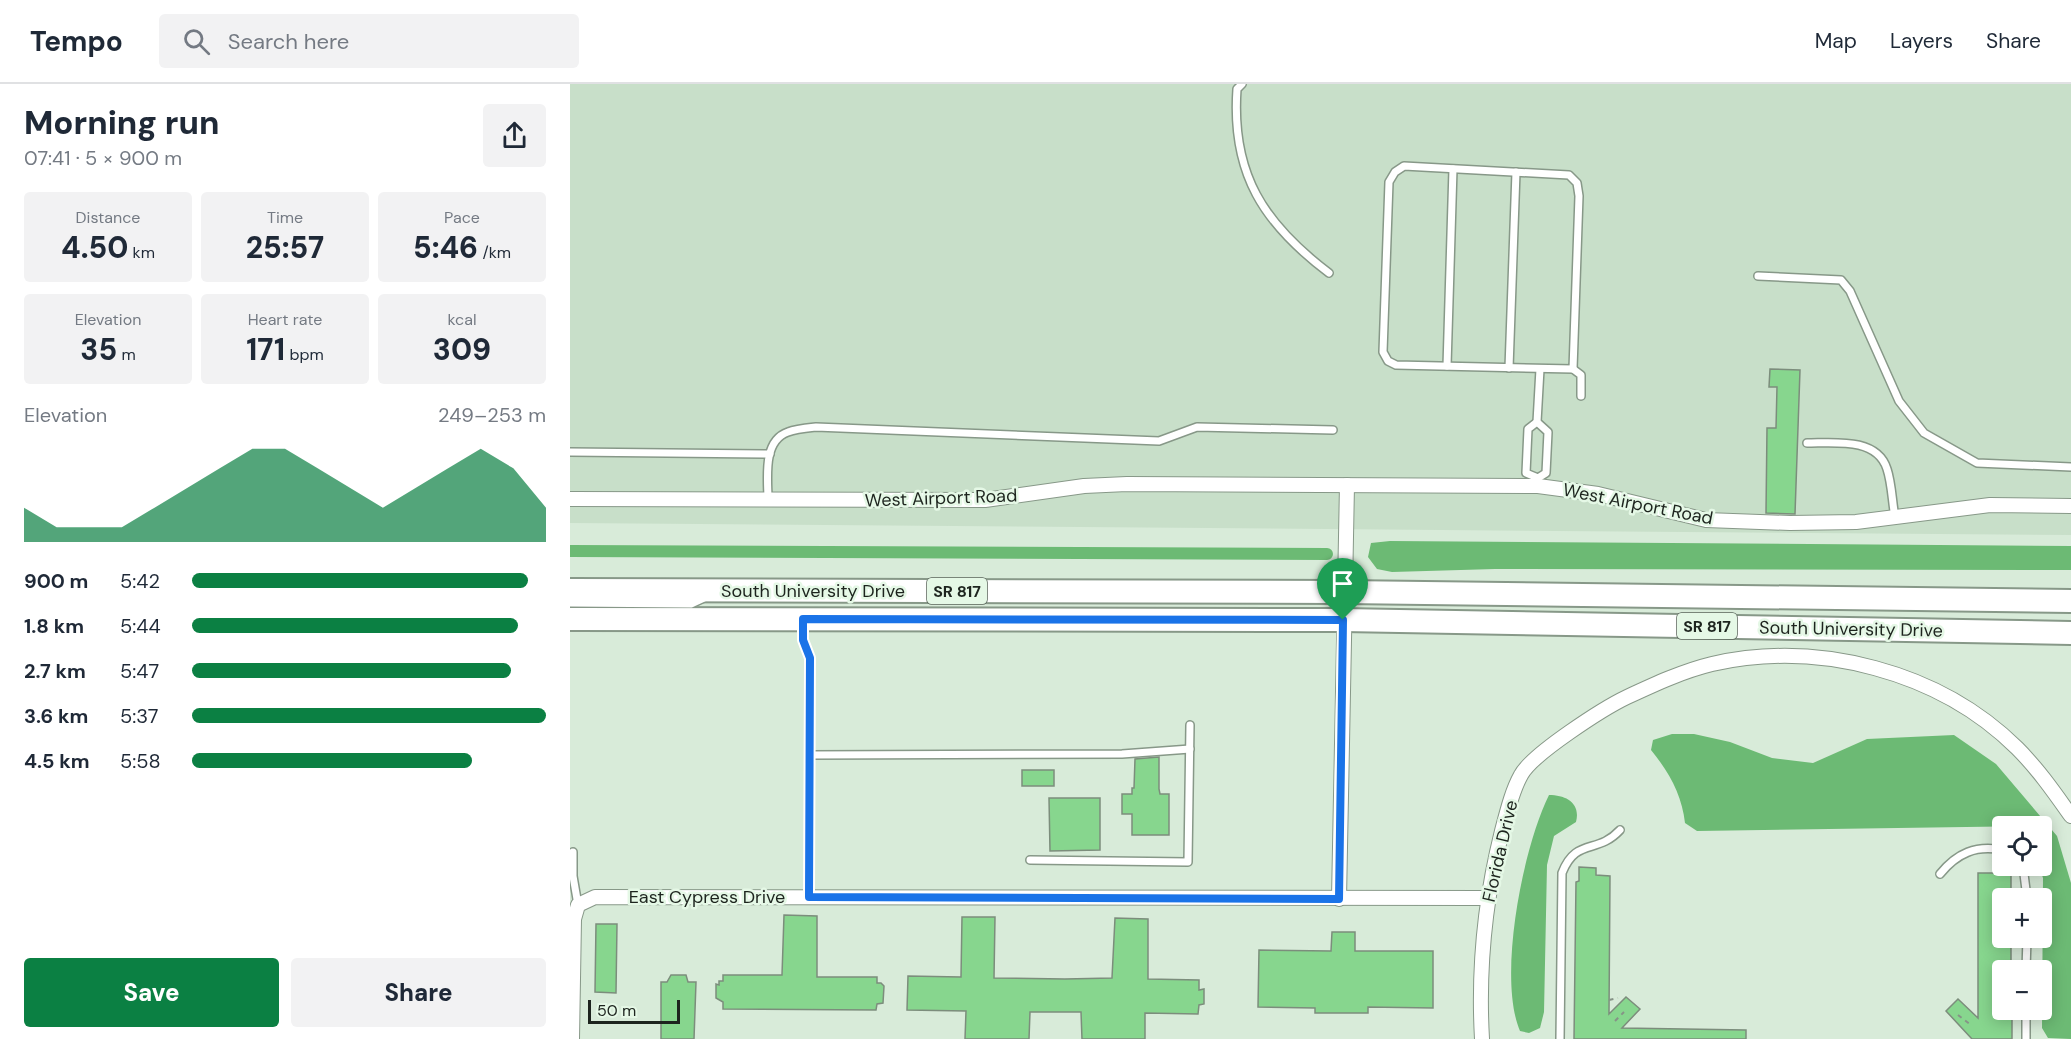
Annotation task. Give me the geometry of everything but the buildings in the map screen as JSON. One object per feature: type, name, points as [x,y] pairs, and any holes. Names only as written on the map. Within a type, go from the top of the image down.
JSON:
[{"type":"main road","name":"South University Drive","points":[[570,590],[1344,592],[2071,601]]},
{"type":"main road","name":"South University Drive","points":[[570,619],[1343,620],[2071,633]]},
{"type":"street","name":"West Airport Road","points":[[570,499],[985,500],[1084,486],[1127,484],[1347,485],[1538,482],[1706,520],[1790,524],[1856,522],[1990,505],[2071,506]]},
{"type":"street","points":[[1339,899],[1347,485]]},
{"type":"street","name":"Florida Drive","points":[[1482,1039],[1481,983],[1486,898],[1515,788],[1522,773],[1549,748],[1595,715],[1665,680],[1712,664],[1758,657],[1802,656],[1891,672],[1922,684],[1957,702],[1990,725],[2016,747],[2045,779],[2071,816]]},
{"type":"street","name":"East Cypress Drive","points":[[578,905],[595,897],[1486,898]]},
{"type":"street","points":[[572,1039],[574,919],[578,905]]},
{"type":"lane","points":[[1242,84],[1237,89],[1235,116],[1240,153],[1259,202],[1294,247],[1329,273]]},
{"type":"lane","points":[[1573,369],[1579,196],[1577,183],[1569,175],[1404,166],[1395,172],[1389,182],[1383,352],[1388,361],[1396,365],[1573,369],[1581,375],[1581,396]]},
{"type":"lane","points":[[1447,366],[1453,169]]},
{"type":"lane","points":[[1509,368],[1516,172]]},
{"type":"lane","points":[[1758,276],[1841,280],[1850,291],[1899,401],[1924,433],[1977,464],[2071,467]]},
{"type":"lane","points":[[1537,422],[1548,432],[1546,473],[1538,482],[1526,473],[1528,429],[1537,422],[1540,369]]},
{"type":"lane","points":[[768,500],[772,446],[785,432],[816,427],[1159,441],[1197,427],[1333,430]]},
{"type":"lane","points":[[1807,443],[1862,446],[1878,454],[1887,468],[1895,517]]},
{"type":"lane","points":[[570,452],[770,454]]},
{"type":"lane","points":[[570,603],[691,604],[723,590]]},
{"type":"lane","points":[[803,619],[803,640],[810,658],[809,897]]},
{"type":"lane","points":[[1030,860],[1188,862],[1190,725]]},
{"type":"lane","points":[[809,755],[1122,754],[1190,749]]},
{"type":"lane","points":[[1560,1039],[1562,873],[1568,860],[1576,851],[1609,842],[1620,830]]},
{"type":"lane","points":[[1940,874],[1961,854],[1984,848],[1992,849]]},
{"type":"lane","points":[[573,852],[573,876],[578,905]]},
{"type":"lane","points":[[2026,1020],[2026,1039]]},
{"type":"path","points":[[1609,1000],[1618,998]]},
{"type":"path","points":[[1615,1021],[1624,1012]]},
{"type":"path","points":[[1959,1015],[1971,1025]]},
{"type":"shaded area","points":[[570,84],[2071,84],[2071,535],[570,523]]},
{"type":"shaded area","points":[[1390,541],[2071,546],[2071,570],[1495,569],[1392,572],[1377,569],[1368,557],[1371,543]]},
{"type":"shaded area","points":[[1672,734],[1694,734],[1730,742],[1772,758],[1813,763],[1867,739],[1954,735],[1996,764],[2040,816],[1992,816],[1992,827],[1697,831],[1685,823],[1674,784],[1651,750],[1653,740]]},
{"type":"shaded area","points":[[1549,795],[1571,801],[1577,815],[1576,822],[1554,836],[1547,865],[1544,1012],[1540,1028],[1529,1033],[1520,1031],[1514,1007],[1511,979],[1512,946],[1522,878],[1539,818]]},
{"type":"shaded area","points":[[2052,830],[2057,836],[2071,883],[2071,1039],[2048,1038],[2042,1028],[2042,1020],[2052,1020],[2052,960],[2042,960],[2043,948],[2052,948],[2052,888],[2043,888],[2042,876],[2052,876]]},
{"type":"waterway","points":[[570,551],[1327,554]]},
{"type":"route","points":[[803,619],[1343,620],[1339,899],[809,897],[810,658],[803,640],[803,619]]}]
